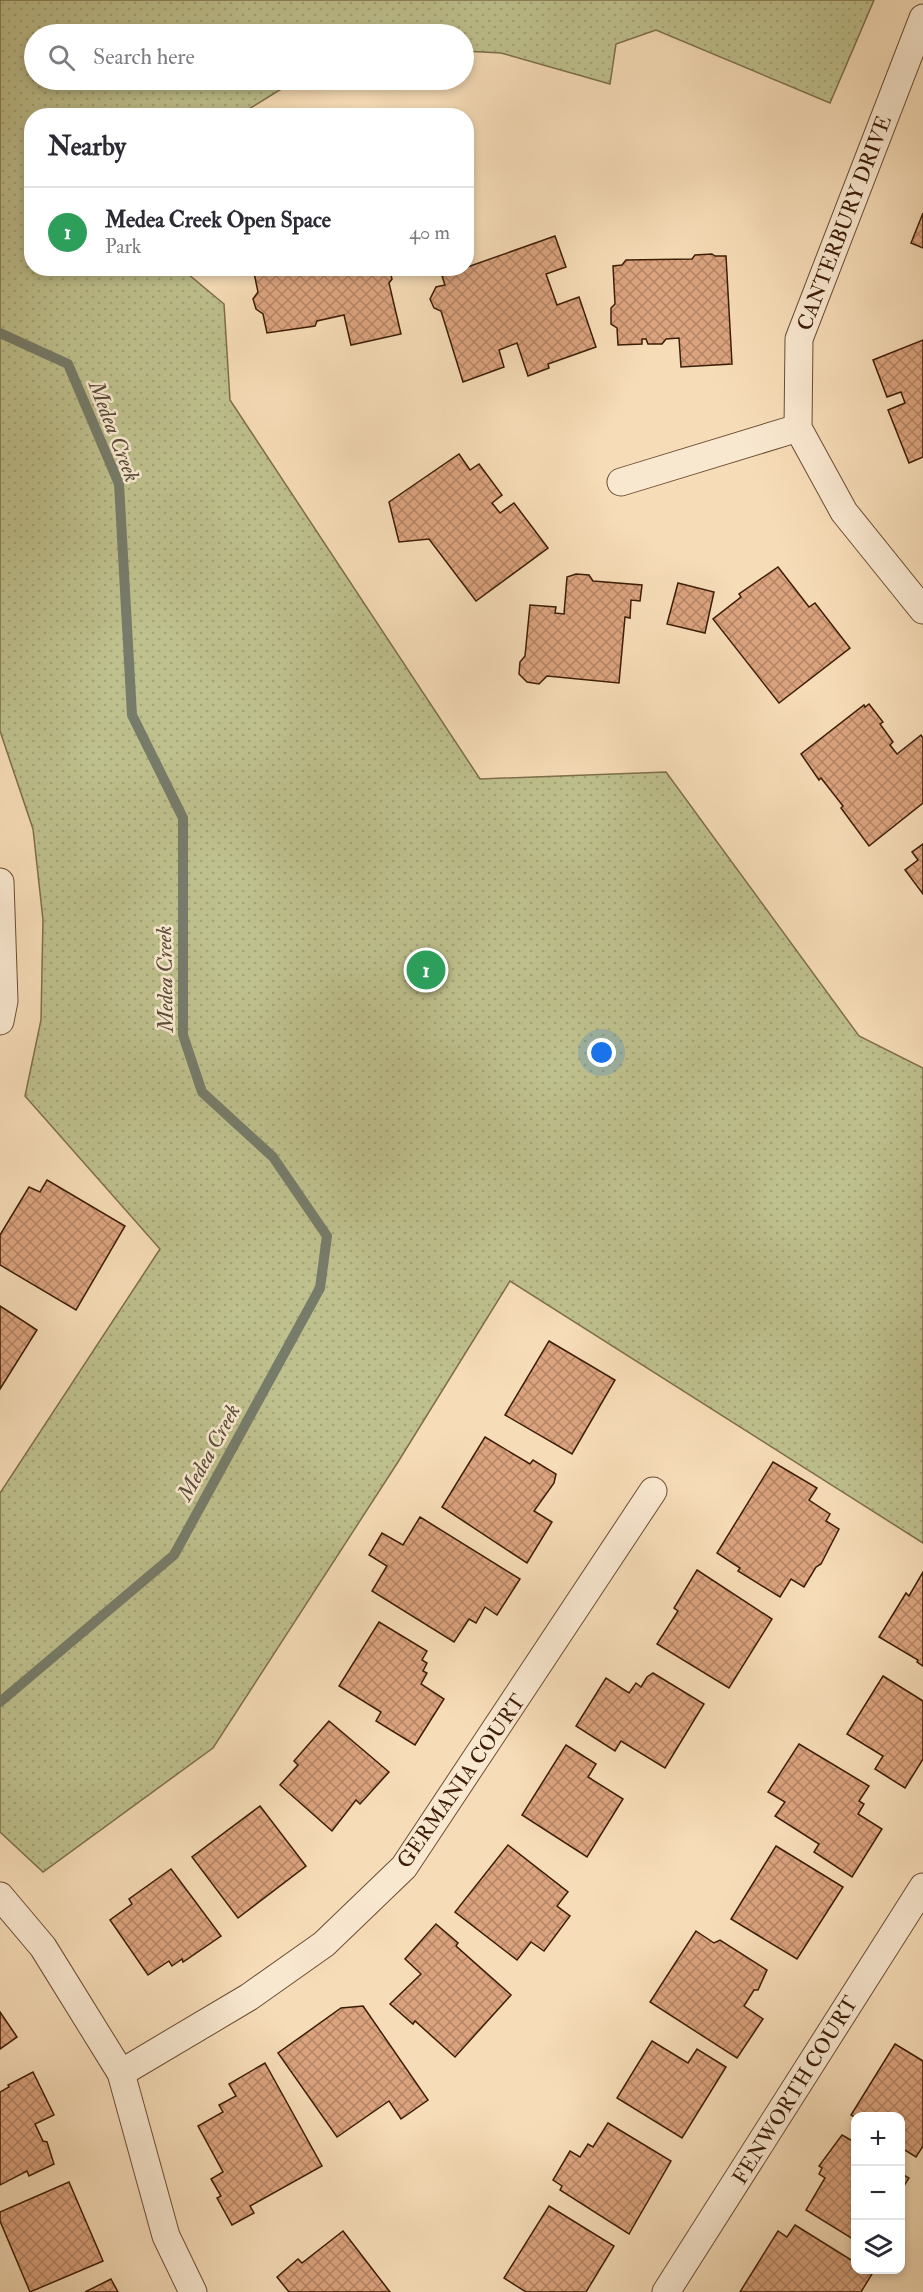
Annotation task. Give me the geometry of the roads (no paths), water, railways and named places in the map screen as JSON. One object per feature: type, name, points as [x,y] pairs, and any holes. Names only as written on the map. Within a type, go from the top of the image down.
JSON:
[{"type":"street","name":"CANTERBURY DRIVE","points":[[923,18],[799,339],[798,428],[844,512],[923,610]]},
{"type":"street","points":[[621,482],[798,428]]},
{"type":"street","points":[[0,882],[4,1001],[0,1020]]},
{"type":"street","name":"GERMANIA COURT","points":[[121,2073],[249,1998],[324,1944],[404,1867],[653,1491]]},
{"type":"street","name":"FENWORTH COURT","points":[[666,2292],[923,1887]]},
{"type":"street","points":[[0,1896],[43,1947],[121,2073],[166,2236],[193,2292]]},
{"type":"waterway","name":"Medea Creek","points":[[0,333],[68,364],[119,484],[132,715],[183,818],[183,1035],[202,1092],[273,1157],[327,1236],[320,1288],[174,1555],[0,1702]]},
{"type":"place","name":"Medea Creek Open Space","points":[[426,970]]}]
